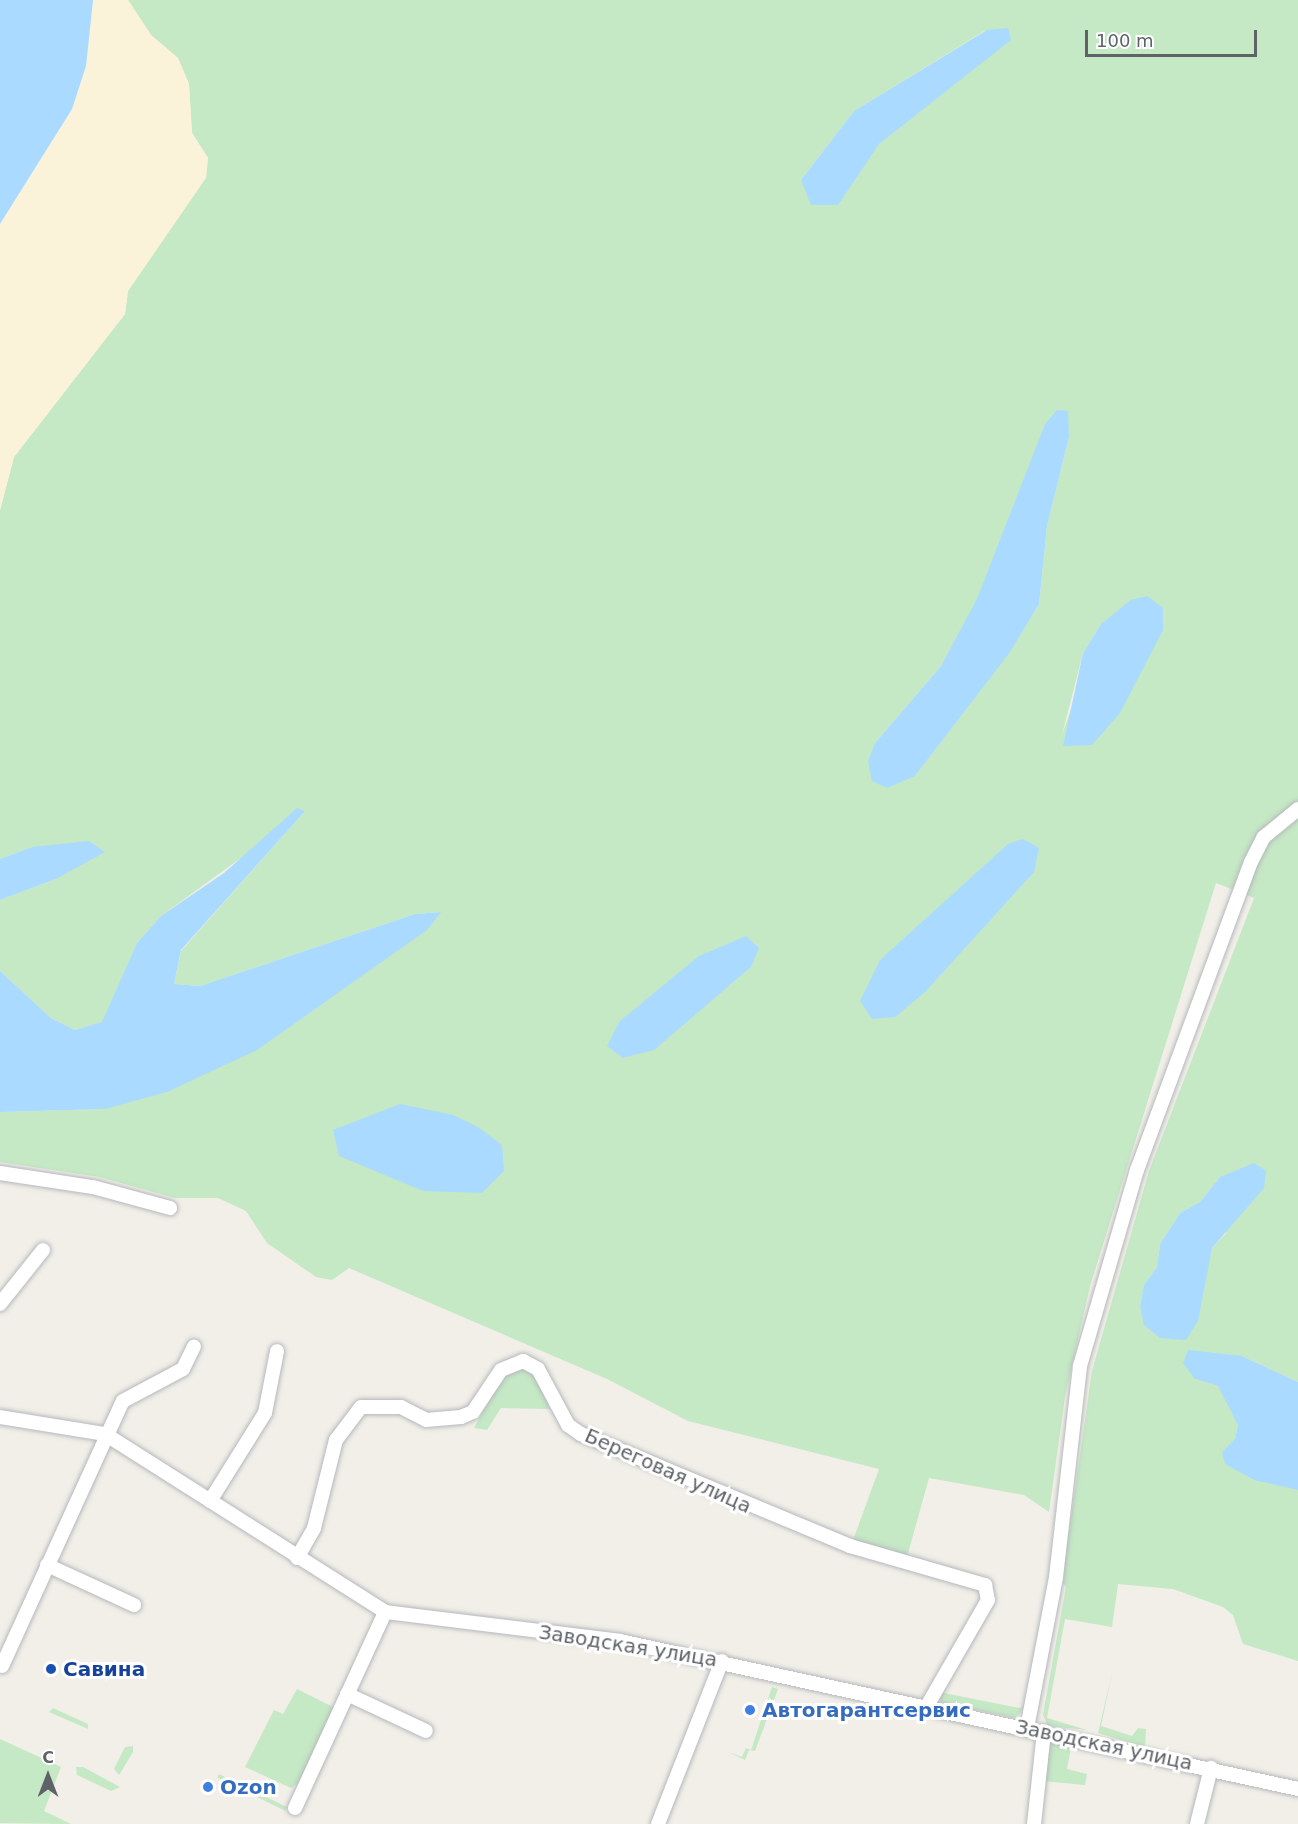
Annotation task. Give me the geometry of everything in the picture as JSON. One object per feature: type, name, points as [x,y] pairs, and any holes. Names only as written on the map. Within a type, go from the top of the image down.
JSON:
[{"type":"street","points":[[1027,1728],[1056,1577],[1080,1366],[1137,1170],[1251,862],[1264,837],[1298,809]]},
{"type":"street","points":[[0,1173],[93,1187],[170,1208]]},
{"type":"street","points":[[0,1304],[43,1250]]},
{"type":"street","points":[[2,1666],[105,1434],[131,1393],[183,1369],[194,1346]]},
{"type":"street","points":[[210,1501],[265,1413],[277,1351]]},
{"type":"street","name":"Береговая улица","points":[[297,1558],[314,1528],[336,1440],[361,1407],[401,1407],[426,1420],[461,1418],[473,1412],[501,1370],[523,1361],[537,1368],[568,1425],[581,1434],[850,1546],[985,1585],[988,1600],[926,1708]]},
{"type":"street","name":"Заводская улица","points":[[0,1417],[105,1434],[385,1612],[620,1641],[722,1661],[1298,1789]]},
{"type":"street","points":[[47,1564],[134,1605]]},
{"type":"street","points":[[295,1808],[385,1612]]},
{"type":"street","points":[[658,1824],[722,1661]]},
{"type":"street","points":[[347,1694],[426,1731]]},
{"type":"street","points":[[1034,1824],[1044,1732]]},
{"type":"street","points":[[1197,1824],[1211,1768]]},
{"type":"green space","points":[[128,0],[1298,0],[1298,1382],[1242,1356],[1195,1379],[1218,1386],[1230,1401],[1238,1425],[1235,1439],[1298,1490],[1298,1661],[1243,1644],[1233,1615],[1223,1607],[1173,1589],[1118,1584],[1112,1627],[1065,1619],[1047,1718],[1087,1730],[1048,1726],[1043,1715],[1066,1587],[1062,1581],[1092,1371],[1149,1171],[1254,898],[1216,883],[1090,1286],[1065,1397],[1049,1512],[1024,1495],[929,1478],[907,1557],[852,1543],[879,1469],[688,1421],[607,1379],[349,1268],[332,1280],[316,1277],[267,1243],[246,1211],[218,1198],[175,1198],[99,1177],[0,1162],[0,1112],[105,1109],[440,912],[415,914],[200,986],[174,984],[181,951],[304,812],[161,916],[137,943],[103,1022],[75,1030],[51,1018],[0,971],[0,900],[56,879],[32,847],[0,859],[0,510],[14,457],[125,314],[128,291],[206,177],[208,158],[192,133],[189,84],[178,58],[151,35]],"holes":[[[986,30],[926,104],[879,144],[801,180],[854,111]],[[1069,437],[1047,526],[1039,604],[1009,652],[915,776],[875,743],[941,666]],[[1101,624],[1062,735],[1083,653]],[[751,967],[654,1049],[623,1058]],[[1220,1177],[1226,1233],[1212,1248],[1203,1272],[1198,1321],[1140,1306],[1144,1285],[1157,1267],[1160,1244],[1180,1213],[1200,1202]]]},
{"type":"green space","points":[[519,1365],[536,1376],[550,1409],[501,1408],[487,1430],[474,1428],[501,1378]]},
{"type":"green space","points":[[1113,1669],[1101,1726],[1132,1736],[1138,1728],[1146,1729],[1145,1747],[1098,1733]]},
{"type":"green space","points":[[772,1687],[778,1689],[755,1751],[749,1750],[745,1760],[728,1752],[742,1757],[746,1748],[751,1750]]},
{"type":"green space","points":[[297,1689],[335,1708],[300,1782],[291,1788],[245,1767],[274,1710],[283,1714]]},
{"type":"green space","points":[[939,1692],[1019,1708],[1024,1707],[1016,1718],[941,1703]]},
{"type":"green space","points":[[53,1708],[88,1724],[88,1729],[49,1712]]},
{"type":"green space","points":[[0,1739],[61,1767],[44,1811],[71,1824],[0,1823]]},
{"type":"green space","points":[[1051,1740],[1093,1748],[1092,1752],[1071,1748],[1067,1769],[1087,1774],[1085,1785],[1042,1781]]},
{"type":"green space","points":[[133,1746],[133,1752],[119,1775],[114,1769],[125,1747]]},
{"type":"green space","points":[[76,1767],[83,1767],[120,1787],[111,1791],[77,1775]]},
{"type":"green space","points":[[219,1774],[287,1807],[286,1811],[217,1778]]},
{"type":"sand","points":[[93,0],[128,0],[151,35],[178,58],[189,84],[192,133],[208,158],[206,178],[128,291],[125,314],[14,457],[0,510],[0,224],[72,109],[86,66]]},
{"type":"water","points":[[0,0],[93,0],[86,66],[72,109],[0,224]]},
{"type":"water","points":[[1008,28],[1011,40],[879,144],[838,205],[811,205],[801,180],[854,111],[987,30]]},
{"type":"water","points":[[1057,410],[1068,411],[1069,437],[1047,526],[1039,604],[1010,652],[915,776],[887,788],[872,781],[868,761],[875,743],[941,666],[977,599],[1045,424]]},
{"type":"water","points":[[1147,596],[1163,608],[1163,630],[1120,713],[1092,745],[1063,746],[1083,653],[1101,624],[1131,600]]},
{"type":"water","points":[[297,808],[305,811],[181,950],[174,984],[200,986],[415,914],[441,912],[427,930],[257,1050],[167,1092],[105,1109],[0,1112],[0,971],[51,1018],[75,1030],[102,1022],[137,943],[161,916],[224,873]]},
{"type":"water","points":[[1023,839],[1039,848],[1034,872],[925,992],[895,1017],[872,1019],[860,1001],[880,960],[1008,844]]},
{"type":"water","points":[[89,841],[105,852],[56,879],[0,900],[0,859],[32,847]]},
{"type":"water","points":[[746,936],[759,948],[751,967],[654,1050],[623,1058],[607,1046],[620,1021],[699,956]]},
{"type":"water","points":[[400,1104],[453,1115],[478,1127],[502,1145],[504,1171],[482,1193],[423,1191],[339,1156],[333,1130]]},
{"type":"water","points":[[1254,1163],[1266,1171],[1264,1188],[1212,1248],[1198,1321],[1186,1340],[1160,1338],[1144,1325],[1140,1306],[1144,1285],[1157,1267],[1160,1244],[1180,1213],[1200,1202],[1220,1177]]},
{"type":"water","points":[[1188,1350],[1242,1356],[1298,1382],[1298,1490],[1254,1480],[1225,1464],[1222,1452],[1235,1439],[1238,1425],[1218,1386],[1195,1379],[1183,1363]]},
{"type":"place","name":"Савина","points":[[51,1669]]},
{"type":"place","name":"Автогарантсервис","points":[[750,1710]]},
{"type":"place","name":"Ozon","points":[[208,1787]]}]
